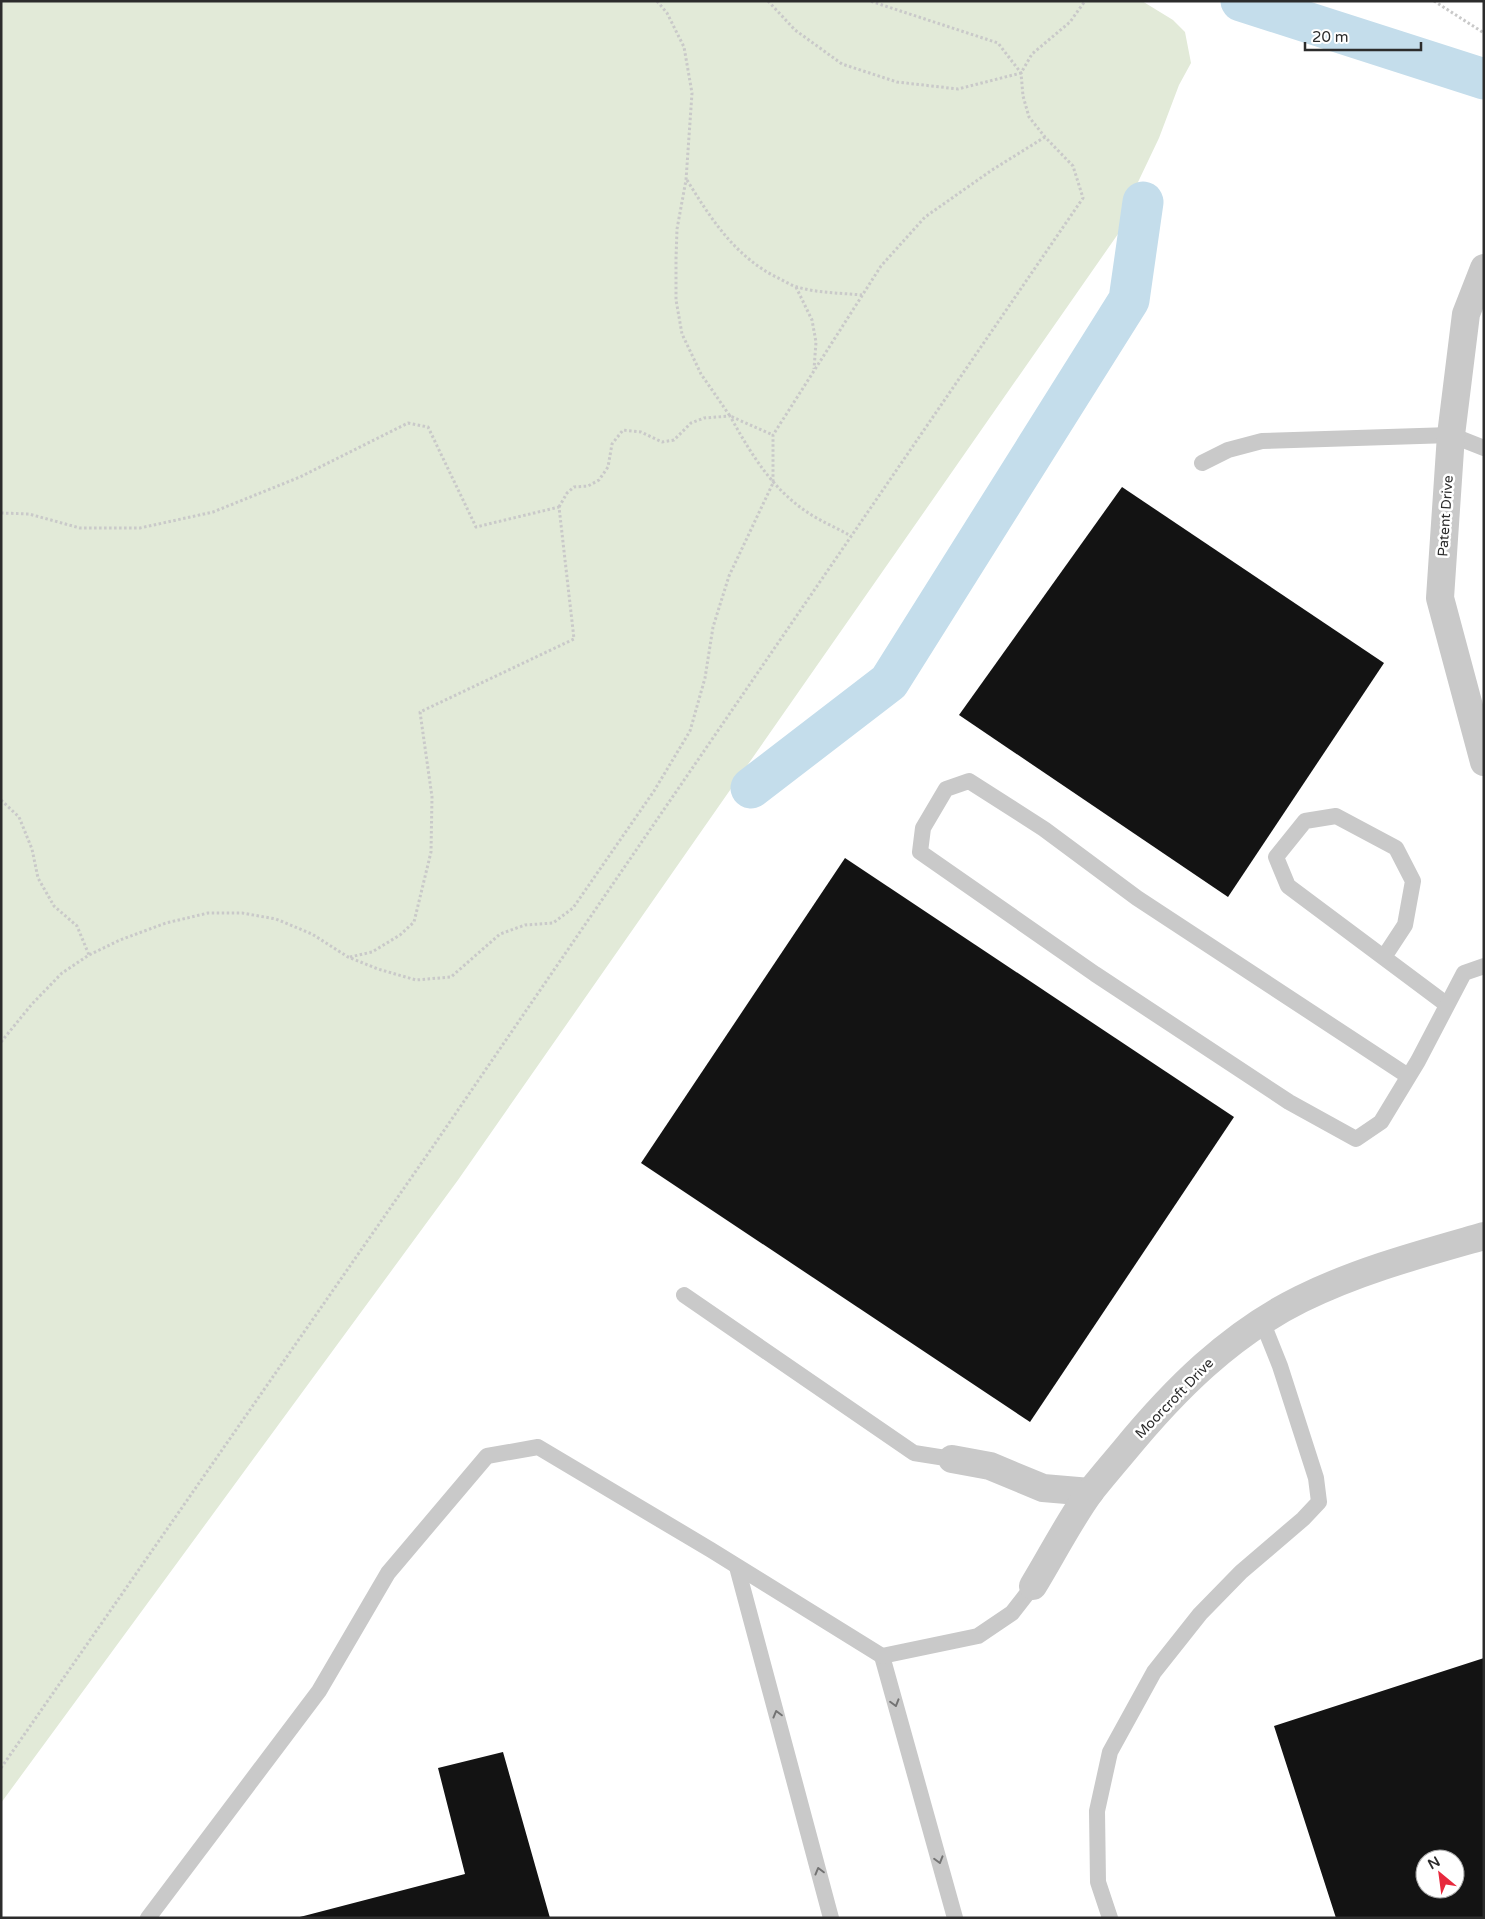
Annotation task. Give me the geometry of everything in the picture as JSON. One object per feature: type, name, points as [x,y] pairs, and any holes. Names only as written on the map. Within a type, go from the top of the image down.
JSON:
[{"type":"street","name":"Patent Drive","points":[[1484,268],[1466,314],[1451,435],[1440,598],[1484,762]]},
{"type":"street","name":"Moorcroft Drive","points":[[1033,1586],[1090,1492],[1149,1421],[1208,1361],[1262,1321],[1308,1296],[1384,1264],[1484,1236]]},
{"type":"street","points":[[952,1459],[990,1466],[1042,1488],[1090,1492]]},
{"type":"lane","points":[[1202,464],[1228,450],[1262,441],[1451,435],[1484,448]]},
{"type":"lane","points":[[1408,1076],[1137,898],[1044,829],[969,781],[946,789],[923,828],[920,852],[1095,974],[1280,1097],[1356,1140],[1381,1122],[1408,1076],[1464,973],[1484,966]]},
{"type":"lane","points":[[1384,957],[1405,925],[1412,881],[1396,848],[1336,816],[1305,822],[1276,857],[1288,886],[1446,1004]]},
{"type":"lane","points":[[684,1295],[914,1453],[952,1459]]},
{"type":"lane","points":[[1110,1918],[1098,1882],[1096,1811],[1110,1752],[1154,1672],[1200,1614],[1241,1572],[1303,1519],[1319,1502],[1316,1478],[1280,1366],[1262,1321]]},
{"type":"lane","points":[[148,1918],[319,1691],[388,1573],[487,1456],[538,1447],[711,1550],[882,1656],[955,1918]]},
{"type":"lane","points":[[738,1567],[831,1918]]},
{"type":"lane","points":[[882,1656],[978,1636],[1012,1613],[1033,1586]]},
{"type":"path","points":[[657,1],[667,13],[684,47],[692,93],[686,180],[677,229],[676,300],[682,334],[701,374],[730,416],[752,455],[773,483],[807,512],[851,536]]},
{"type":"path","points":[[768,1],[795,30],[842,64],[897,82],[958,89],[1021,74],[1032,54],[1070,22],[1084,3]]},
{"type":"path","points":[[1,1768],[434,1145],[1083,198],[1073,166],[1029,117],[1023,96],[1021,74],[998,43],[870,1]]},
{"type":"path","points":[[1434,1],[1484,33]]},
{"type":"path","points":[[1,1042],[32,1004],[62,973],[89,955],[120,940],[166,923],[208,913],[242,913],[276,919],[312,934],[348,957],[378,969],[416,980],[451,977],[500,934],[525,925],[553,923],[572,908],[654,791],[690,731],[705,678],[713,627],[729,576],[773,483],[773,435],[881,266],[925,217],[992,170],[1045,137]]},
{"type":"path","points":[[686,180],[710,218],[735,248],[760,269],[796,287],[862,295]]},
{"type":"path","points":[[796,287],[812,320],[816,342],[813,371]]},
{"type":"path","points":[[348,957],[372,952],[400,935],[414,922],[432,852],[432,797],[420,712],[574,639],[559,507],[567,493],[574,486],[588,486],[599,480],[608,467],[612,444],[623,430],[641,432],[662,442],[674,440],[691,423],[704,418],[730,416],[773,435]]},
{"type":"path","points":[[1,513],[28,514],[80,528],[140,528],[213,512],[300,477],[408,423],[428,427],[476,527],[559,507]]},
{"type":"path","points":[[1,800],[19,817],[32,849],[38,878],[54,906],[77,926],[89,955]]},
{"type":"green space","points":[[1,1],[1142,1],[1173,20],[1185,32],[1191,63],[1179,85],[1159,138],[1129,201],[1118,234],[458,1180],[1,1803]]},
{"type":"building","points":[[1122,487],[1384,663],[1228,897],[959,715]]},
{"type":"building","points":[[845,858],[1234,1117],[1030,1422],[641,1163]]},
{"type":"building","points":[[1484,1658],[1484,1918],[1336,1918],[1274,1726]]},
{"type":"building","points":[[503,1752],[550,1918],[296,1918],[465,1874],[438,1768]]},
{"type":"waterway","points":[[1241,1],[1484,79]]},
{"type":"waterway","points":[[751,788],[889,682],[1129,300],[1143,202]]}]
